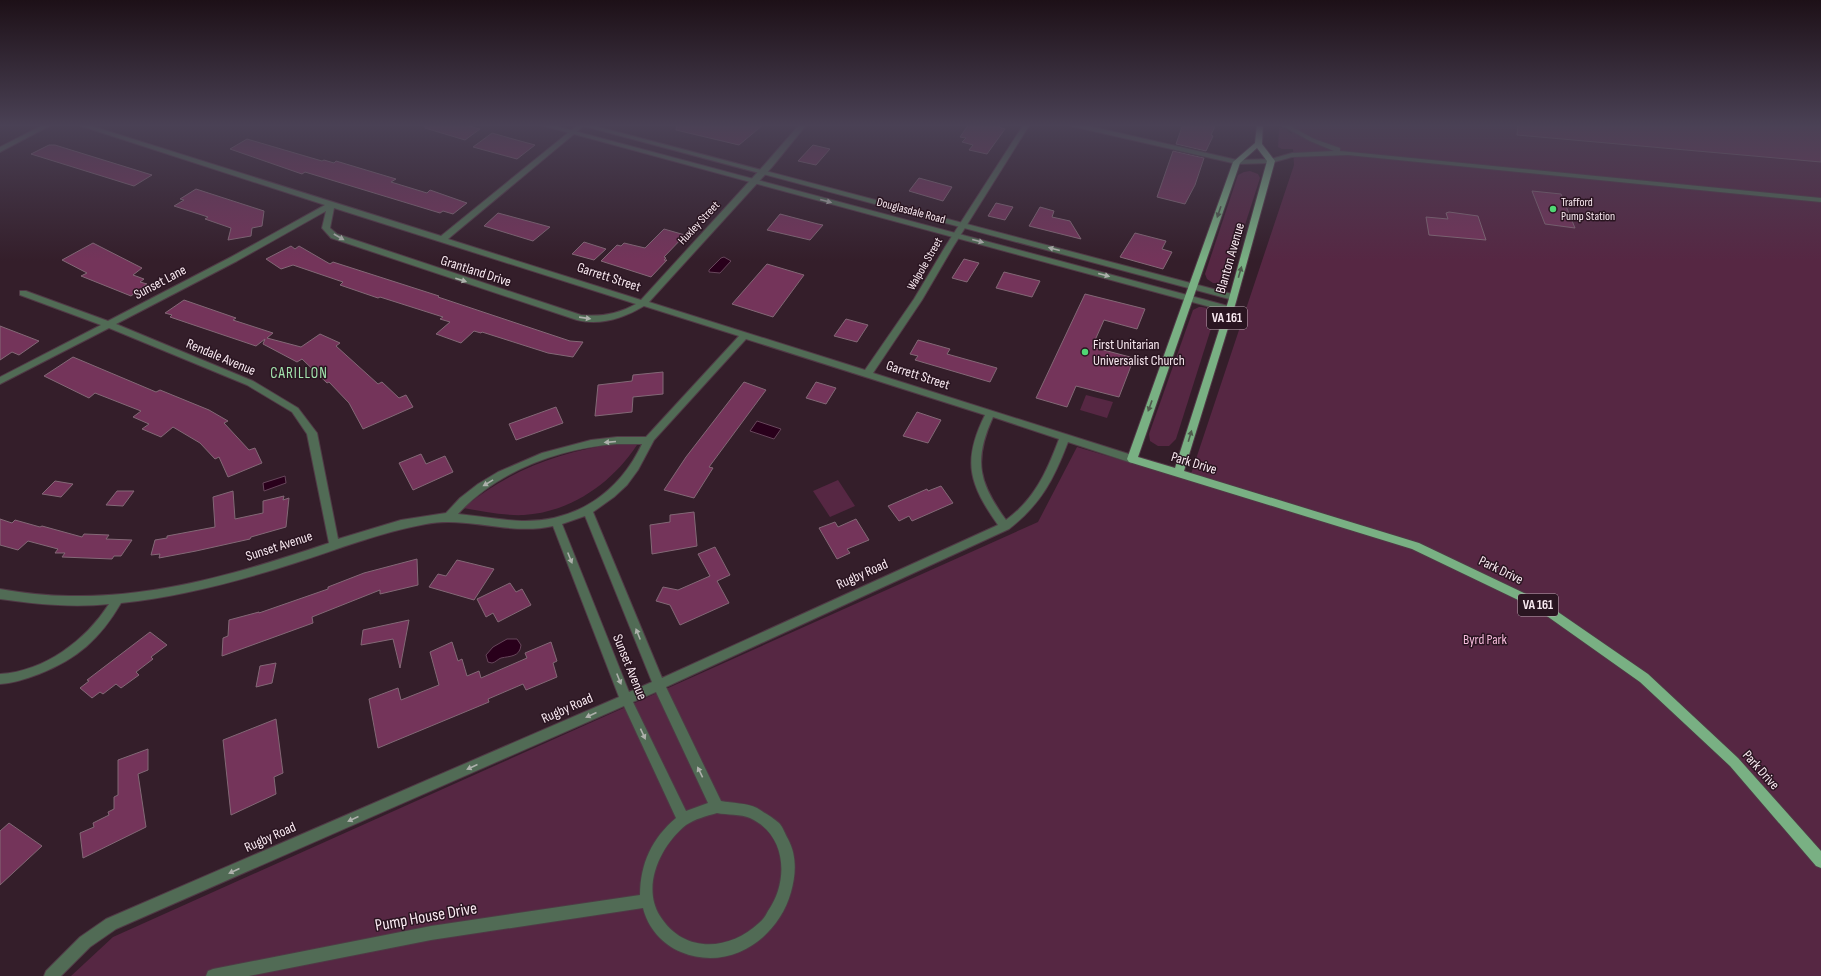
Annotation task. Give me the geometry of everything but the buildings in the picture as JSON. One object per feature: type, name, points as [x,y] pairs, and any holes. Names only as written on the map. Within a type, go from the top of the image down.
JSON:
[{"type":"main road","name":"Blanton Avenue","points":[[1132,459],[1234,170]]},
{"type":"main road","name":"Blanton Avenue","points":[[1178,473],[1233,297],[1269,170]]},
{"type":"main road","name":"Park Drive","points":[[1132,459],[1415,546],[1541,606],[1644,678],[1734,762],[1821,861]]},
{"type":"street","name":"Garrett Street","points":[[220,170],[643,302],[1132,459]]},
{"type":"street","points":[[443,239],[527,170]]},
{"type":"street","name":"Douglasdale Road","points":[[711,170],[1229,309]]},
{"type":"street","name":"Douglasdale Road","points":[[753,170],[1233,297]]},
{"type":"street","name":"Huxley Street","points":[[643,302],[764,170]]},
{"type":"street","name":"Walpole Street","points":[[867,374],[918,300],[962,225],[998,170]]},
{"type":"street","points":[[1515,170],[1821,200]]},
{"type":"street","name":"Grantland Drive","points":[[331,205],[326,228],[334,236],[346,242],[554,310],[580,318],[598,320],[614,318],[630,311],[643,302]]},
{"type":"street","name":"Sunset Lane","points":[[0,381],[331,205]]},
{"type":"street","name":"Rendale Avenue","points":[[23,293],[108,324],[250,383],[295,410],[312,433],[334,544]]},
{"type":"street","name":"Sunset Avenue","points":[[0,594],[27,599],[117,600],[166,593],[280,564],[334,544],[390,527],[449,517],[512,526],[530,526],[556,522],[587,510],[609,497],[622,484],[639,462],[649,440],[745,335]]},
{"type":"street","points":[[990,413],[980,432],[976,460],[980,487],[1005,526]]},
{"type":"street","name":"Rugby Road","points":[[51,976],[85,942],[111,924],[626,699],[658,683],[1005,526],[1022,515],[1043,490],[1050,478],[1065,437]]},
{"type":"street","points":[[449,517],[458,504],[482,487],[522,465],[559,452],[590,444],[613,441],[649,440]]},
{"type":"street","name":"Sunset Avenue","points":[[587,510],[658,683],[717,807]]},
{"type":"street","name":"Sunset Avenue","points":[[556,522],[626,699],[684,820]]},
{"type":"street","points":[[0,679],[26,674],[79,647],[102,622],[117,600]]},
{"type":"street","points":[[717,807],[733,807],[752,811],[769,822],[782,837],[789,856],[790,878],[783,903],[772,920],[754,938],[733,948],[710,952],[687,949],[668,938],[654,921],[647,901],[646,883],[649,866],[656,850],[667,835],[684,820],[700,812],[717,807]]},
{"type":"street","name":"Pump House Drive","points":[[214,976],[431,932],[647,901]]},
{"type":"green space","name":"Byrd Park","points":[[1292,170],[1821,170],[1821,976],[71,976],[113,937],[1038,522],[1077,447],[1189,480]]},
{"type":"green space","points":[[1250,171],[1258,174],[1260,178],[1228,278],[1223,283],[1213,283],[1207,279],[1205,274],[1238,175]]},
{"type":"green space","points":[[1199,307],[1209,309],[1215,316],[1176,439],[1169,446],[1158,446],[1150,441],[1149,434],[1193,310]]},
{"type":"green space","points":[[1086,395],[1113,402],[1107,418],[1080,410]]},
{"type":"green space","points":[[617,444],[637,445],[627,459],[603,483],[574,502],[541,513],[524,515],[509,515],[463,508],[498,483],[536,465],[575,452]]},
{"type":"green space","points":[[838,480],[855,506],[830,517],[813,491]]},
{"type":"shaded area","points":[[724,257],[731,261],[720,273],[709,272],[709,270],[721,258]]},
{"type":"shaded area","points":[[757,421],[781,429],[774,439],[750,431]]},
{"type":"shaded area","points":[[285,476],[286,483],[264,491],[263,483]]},
{"type":"shaded area","points":[[507,639],[517,639],[521,645],[519,652],[514,655],[501,658],[493,663],[488,662],[486,655],[493,647]]},
{"type":"place","name":"Trafford Pump Station","points":[[1553,209]]},
{"type":"place","name":"First Unitarian Universalist Church","points":[[1085,352]]},
{"type":"district","name":"CARILLON","points":[[299,373]]}]
